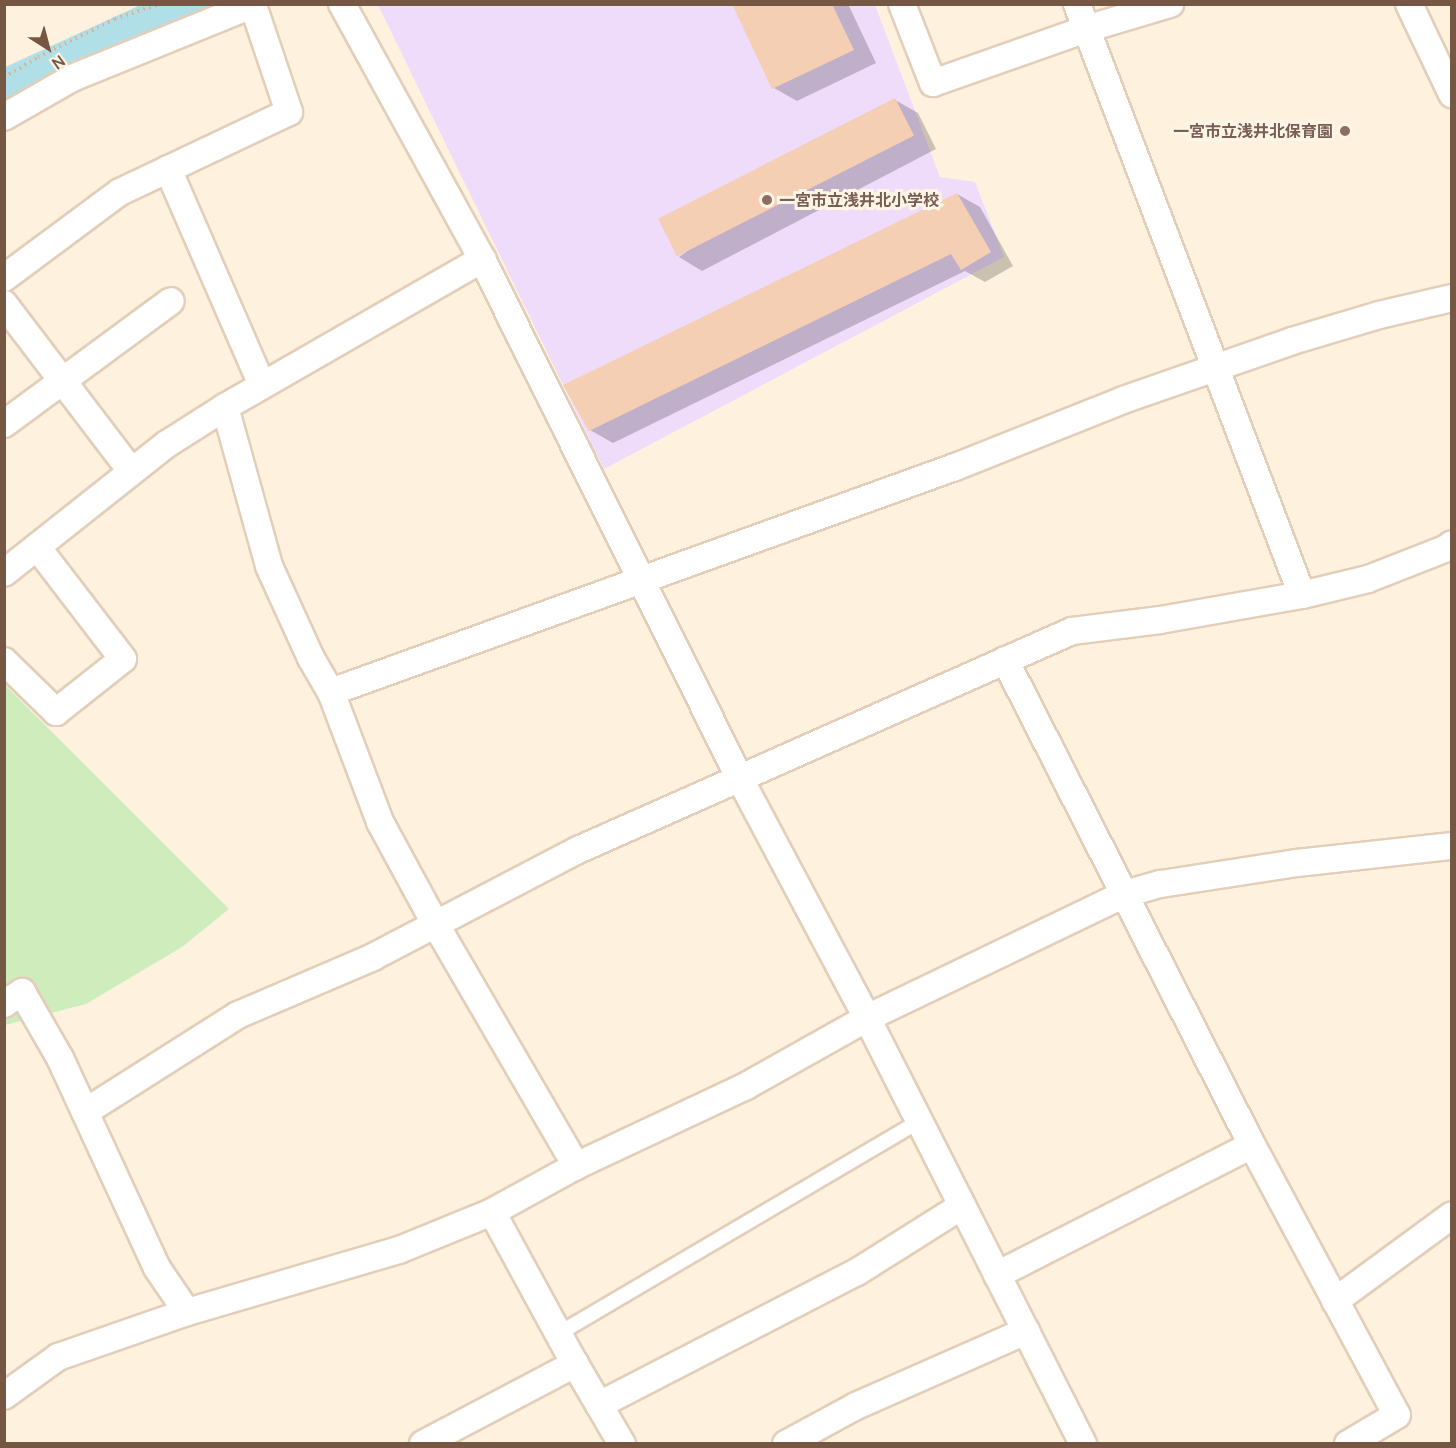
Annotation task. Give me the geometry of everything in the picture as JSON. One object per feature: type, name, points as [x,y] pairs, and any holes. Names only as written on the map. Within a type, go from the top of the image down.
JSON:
[{"type":"street","points":[[342,4],[482,259],[739,777],[867,1018],[1083,1443]]},
{"type":"street","points":[[902,4],[933,83],[1086,29],[1170,4]]},
{"type":"street","points":[[1077,4],[1214,369],[1302,595]]},
{"type":"street","points":[[1409,4],[1452,94]]},
{"type":"street","points":[[4,117],[72,78],[254,5],[289,112],[120,192],[4,278]]},
{"type":"street","points":[[168,169],[262,385]]},
{"type":"street","points":[[4,573],[166,444],[225,406],[482,259]]},
{"type":"street","points":[[331,692],[639,579],[955,467],[1123,400],[1379,315],[1452,298]]},
{"type":"street","points":[[4,424],[171,301]]},
{"type":"street","points":[[4,304],[131,471]]},
{"type":"street","points":[[225,406],[269,566],[311,658],[331,692],[380,822],[436,924],[576,1166]]},
{"type":"street","points":[[85,1112],[237,1015],[373,957],[578,850],[1072,631],[1160,620],[1302,595],[1368,579],[1452,544]]},
{"type":"street","points":[[4,661],[56,712],[123,659],[38,547]]},
{"type":"street","points":[[1005,660],[1252,1145],[1397,1415],[1348,1443]]},
{"type":"street","points":[[4,1396],[58,1357],[187,1312],[399,1250],[492,1212],[576,1166],[746,1086],[867,1018],[1125,894],[1161,884],[1297,863],[1452,846]]},
{"type":"street","points":[[4,1004],[22,993],[60,1058],[157,1268],[187,1312]]},
{"type":"street","points":[[998,1275],[1252,1145]]},
{"type":"street","points":[[599,1405],[857,1272],[962,1206]]},
{"type":"street","points":[[492,1212],[558,1334],[622,1443]]},
{"type":"street","points":[[1335,1301],[1452,1215]]},
{"type":"street","points":[[786,1443],[856,1406],[1026,1331]]},
{"type":"street","points":[[423,1443],[575,1364]]},
{"type":"lane","points":[[558,1334],[919,1121]]},
{"type":"path","points":[[4,77],[115,19],[159,4]]},
{"type":"shaded area","points":[[378,5],[875,5],[940,177],[975,182],[1004,257],[604,469]]},
{"type":"green space","points":[[4,684],[229,909],[182,947],[86,1004],[5,1025]]},
{"type":"building","points":[[732,4],[832,4],[854,50],[772,89]]},
{"type":"building","points":[[895,98],[914,135],[677,256],[658,219]]},
{"type":"building","points":[[957,193],[991,252],[961,270],[951,254],[589,431],[563,385]]},
{"type":"waterway","points":[[4,95],[202,4]]},
{"type":"place","name":"一宮市立浅井北保育園","points":[[1345,131]]},
{"type":"place","name":"一宮市立浅井北小学校","points":[[767,200]]}]
